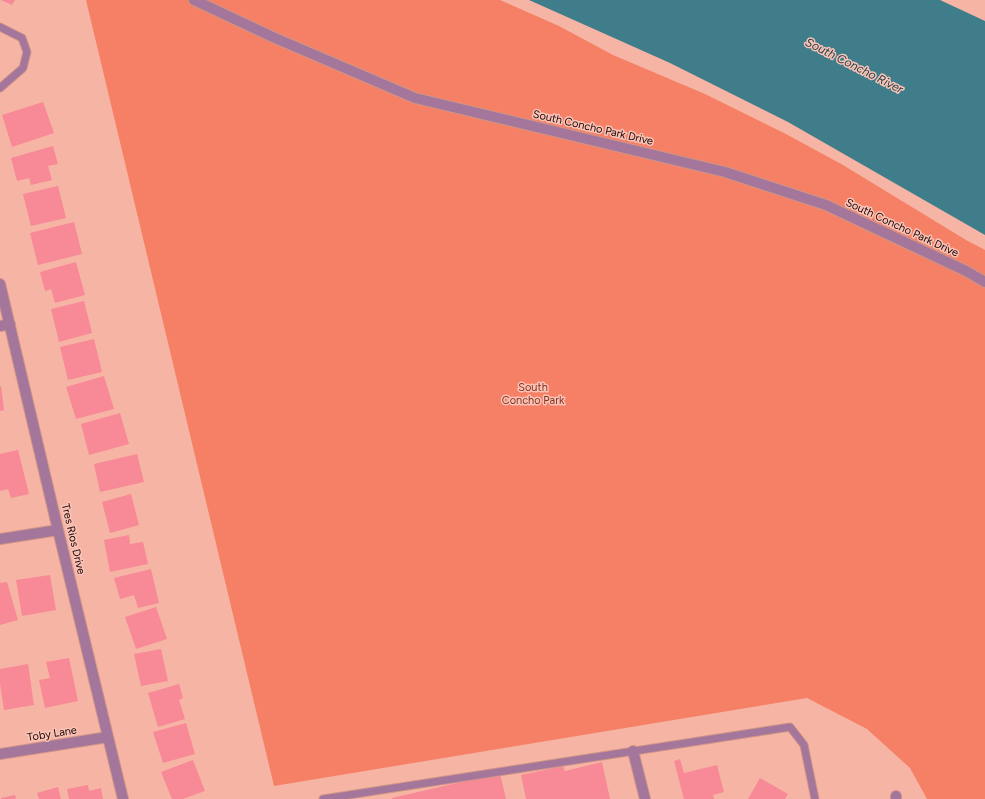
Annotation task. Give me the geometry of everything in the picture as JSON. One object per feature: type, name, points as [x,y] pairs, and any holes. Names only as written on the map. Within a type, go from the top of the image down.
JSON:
[{"type":"street","name":"South Concho Park Drive","points":[[194,0],[275,38],[415,98],[725,172],[826,205],[966,271],[985,282]]},
{"type":"street","name":"Tres Rios Drive","points":[[0,284],[5,325],[58,530],[123,799]]},
{"type":"street","points":[[0,539],[58,530]]},
{"type":"street","name":"Toby Lane","points":[[0,754],[108,737]]},
{"type":"street","points":[[633,751],[645,799]]},
{"type":"lane","points":[[0,27],[22,38],[27,52],[23,68],[0,88]]},
{"type":"lane","points":[[323,799],[790,727],[804,745],[815,799]]},
{"type":"green space","name":"South Concho Park","points":[[86,0],[500,0],[559,26],[613,55],[705,94],[786,134],[843,165],[985,250],[985,799],[927,799],[910,768],[867,729],[807,698],[274,786]]},
{"type":"water","name":"South Concho River","points":[[529,0],[940,0],[985,21],[985,235],[788,122],[670,63]]},
{"type":"building","points":[[1,0],[15,0],[12,5]]},
{"type":"building","points":[[43,102],[54,133],[12,147],[2,115]]},
{"type":"building","points":[[53,146],[58,164],[48,166],[52,180],[31,185],[29,178],[17,181],[11,158]]},
{"type":"building","points":[[58,186],[66,218],[31,226],[23,194]]},
{"type":"building","points":[[74,222],[82,254],[38,265],[30,233]]},
{"type":"building","points":[[76,262],[85,295],[55,303],[51,289],[45,291],[40,272]]},
{"type":"building","points":[[84,301],[92,333],[59,342],[51,309]]},
{"type":"building","points":[[94,339],[102,372],[68,380],[60,347]]},
{"type":"building","points":[[104,376],[114,409],[76,419],[66,387]]},
{"type":"building","points":[[0,386],[4,410],[0,411]]},
{"type":"building","points":[[120,413],[129,444],[89,455],[81,424]]},
{"type":"building","points":[[18,450],[29,494],[11,498],[8,489],[0,491],[0,454]]},
{"type":"building","points":[[137,454],[144,482],[100,492],[94,464]]},
{"type":"building","points":[[131,494],[139,525],[110,533],[102,502]]},
{"type":"building","points":[[129,535],[130,544],[143,542],[148,564],[110,572],[104,540]]},
{"type":"building","points":[[151,569],[159,603],[138,608],[134,595],[120,599],[114,578]]},
{"type":"building","points":[[50,575],[56,610],[22,616],[16,580]]},
{"type":"building","points":[[7,582],[18,620],[0,625],[0,583]]},
{"type":"building","points":[[156,607],[167,639],[136,649],[125,617]]},
{"type":"building","points":[[161,649],[168,681],[141,686],[134,654]]},
{"type":"building","points":[[69,658],[78,701],[45,708],[39,680],[50,678],[46,662]]},
{"type":"building","points":[[28,664],[34,705],[4,710],[0,684],[0,669]]},
{"type":"building","points":[[179,684],[183,698],[179,700],[185,719],[158,727],[148,693]]},
{"type":"building","points":[[186,723],[195,754],[163,763],[153,732]]},
{"type":"building","points":[[680,759],[684,773],[717,765],[724,792],[713,795],[714,799],[684,799],[674,761]]},
{"type":"building","points":[[193,760],[205,791],[183,799],[172,799],[161,772]]},
{"type":"building","points":[[602,762],[610,799],[526,799],[521,775],[563,766],[565,771]]},
{"type":"building","points":[[500,773],[506,799],[392,799],[392,798]]},
{"type":"building","points":[[760,778],[788,794],[785,799],[748,799]]},
{"type":"building","points":[[88,785],[89,791],[101,788],[103,799],[69,799],[67,789]]},
{"type":"building","points":[[58,787],[61,799],[39,799],[37,793]]},
{"type":"building","points":[[15,795],[16,799],[1,799],[1,798]]}]
